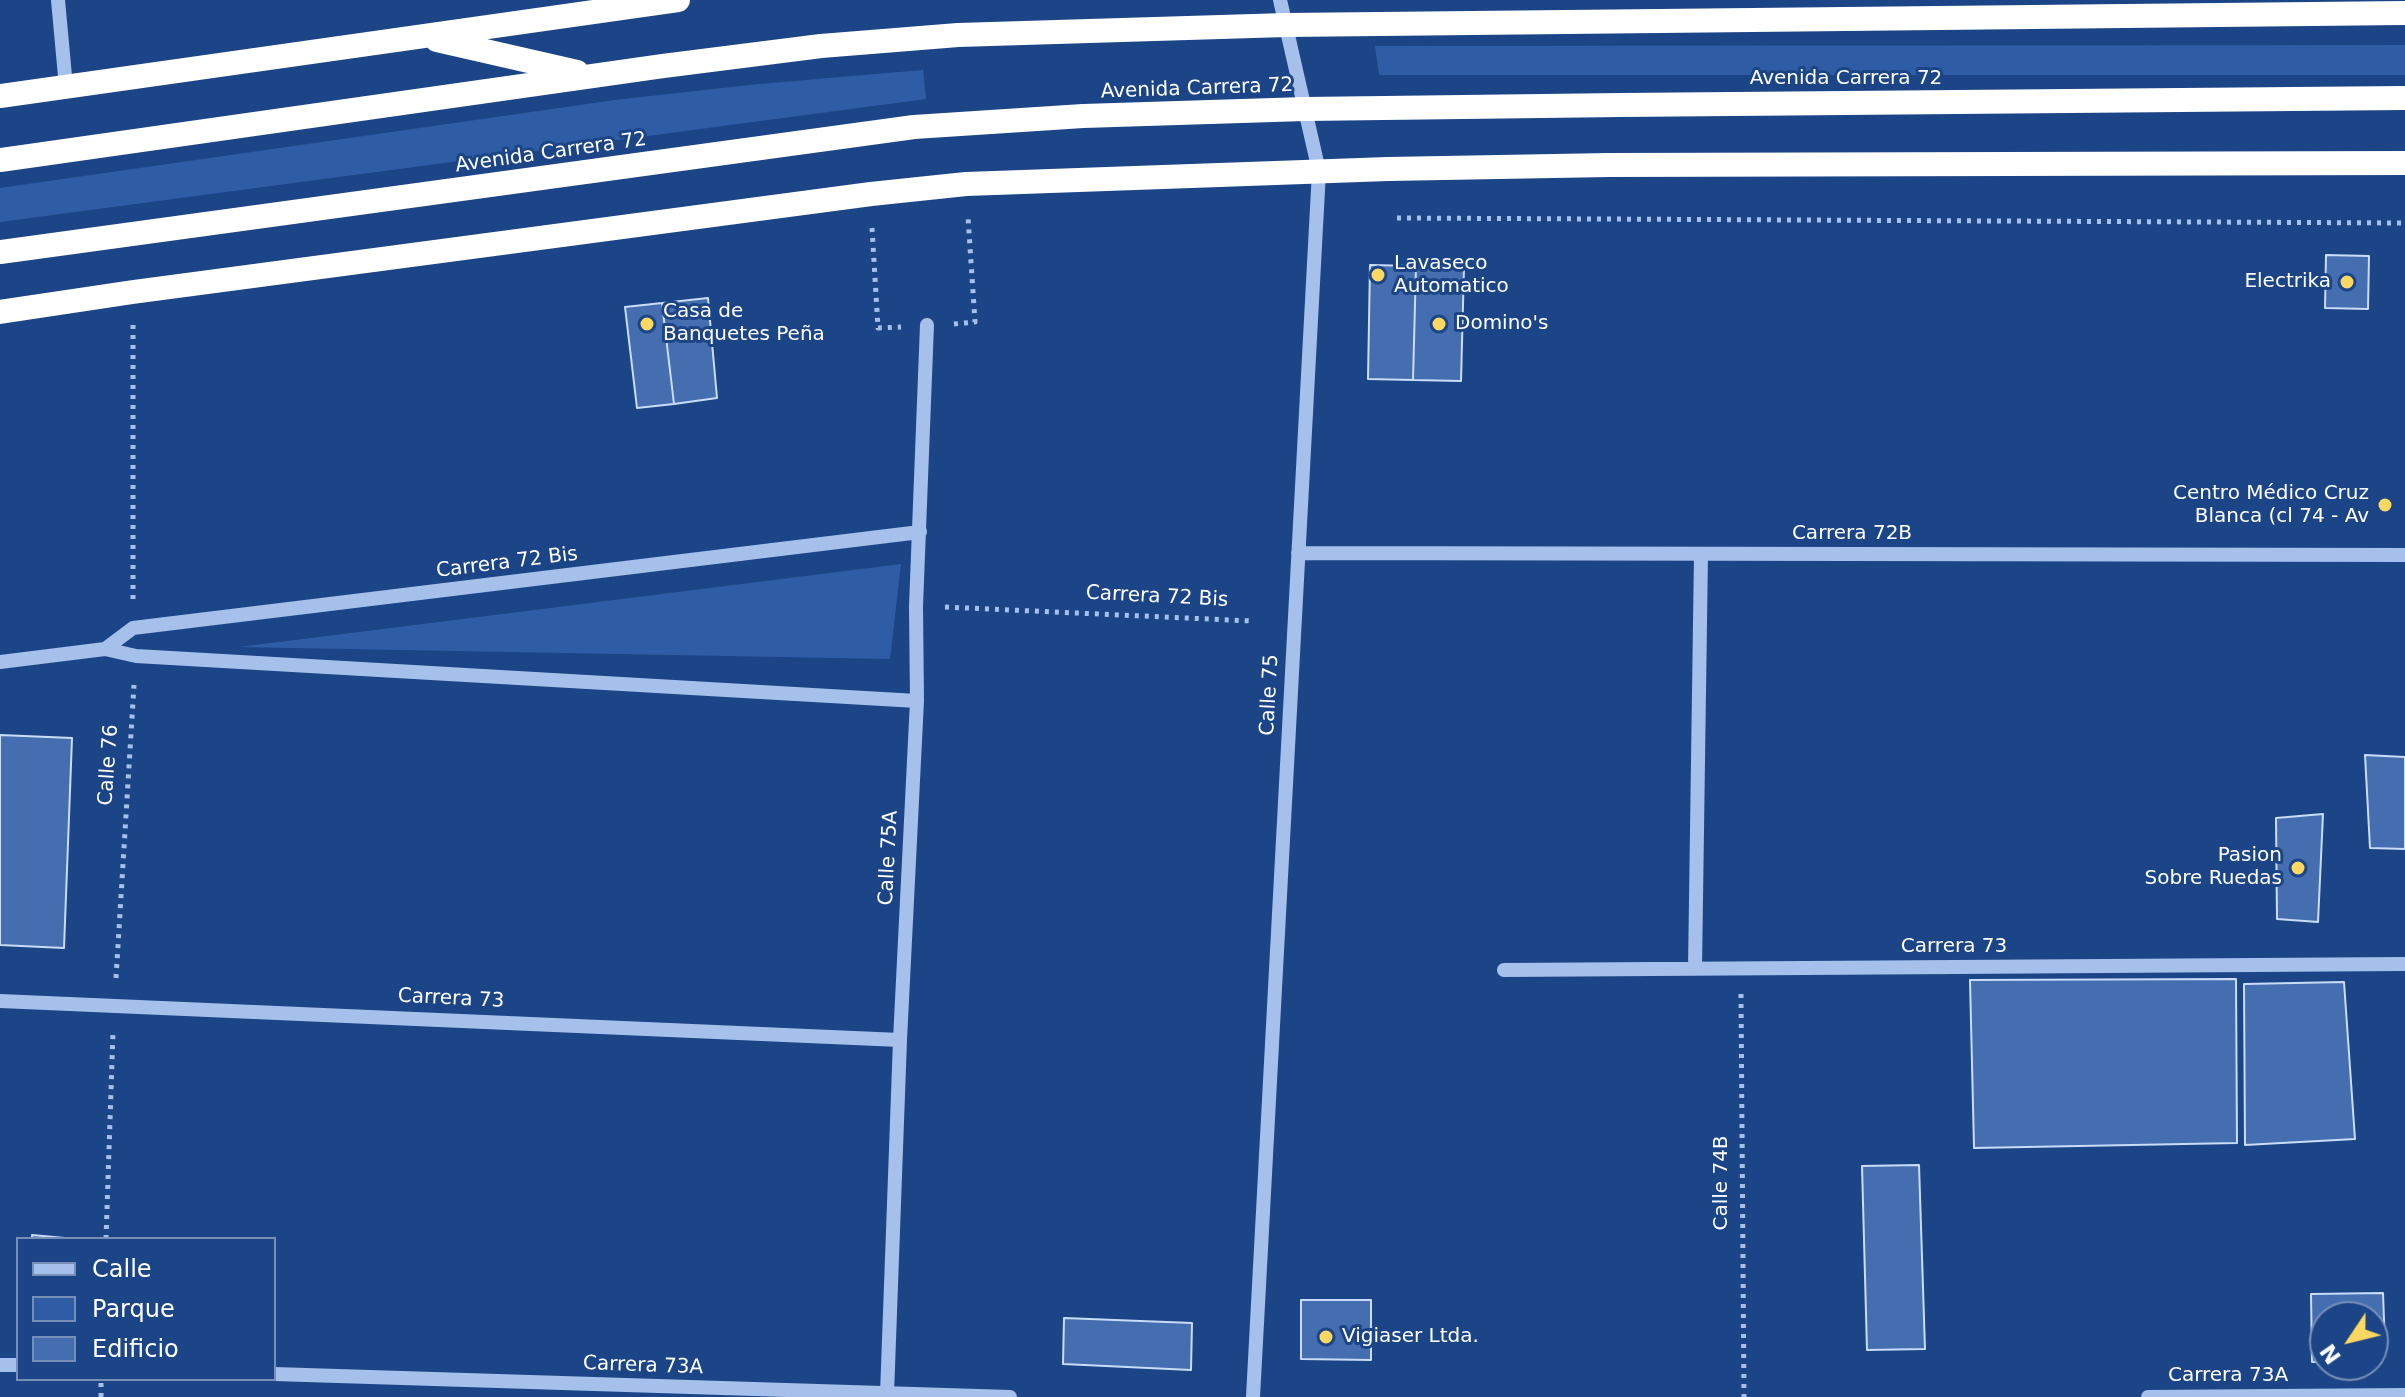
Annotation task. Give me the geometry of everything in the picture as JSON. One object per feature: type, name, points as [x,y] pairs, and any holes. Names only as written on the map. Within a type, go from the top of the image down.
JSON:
[{"type":"highway","points":[[0,96],[678,0]]},
{"type":"highway","points":[[1933,18],[1989,0]]},
{"type":"highway","points":[[0,160],[821,46],[958,35],[1286,25],[2405,13]]},
{"type":"highway","points":[[423,37],[592,76]]},
{"type":"highway","name":"Avenida Carrera 72","points":[[0,252],[914,127],[1083,116],[1305,109],[2405,98]]},
{"type":"highway","points":[[0,312],[871,194],[966,184],[1319,171],[1609,165],[2405,163]]},
{"type":"street","points":[[58,0],[66,87]]},
{"type":"street","name":"Calle 75","points":[[1253,1397],[1319,171],[1280,0]]},
{"type":"street","name":"Calle 75A","points":[[887,1394],[917,701],[916,606],[927,325]]},
{"type":"street","name":"Carrera 72 Bis","points":[[105,649],[133,628],[920,532]]},
{"type":"street","name":"Carrera 72B","points":[[1298,553],[2405,555]]},
{"type":"street","points":[[1695,968],[1701,554]]},
{"type":"street","name":"Carrera 72 Bis","points":[[0,662],[105,649],[136,656],[917,701]]},
{"type":"street","name":"Carrera 73","points":[[1504,970],[2405,964]]},
{"type":"street","name":"Carrera 73","points":[[0,1001],[900,1040]]},
{"type":"street","name":"Carrera 73A","points":[[276,1374],[1010,1397]]},
{"type":"street","name":"Carrera 73A","points":[[2148,1397],[2405,1395]]},
{"type":"path","points":[[871,194],[878,328],[975,322],[966,184]]},
{"type":"path","points":[[1397,218],[2405,223]]},
{"type":"path","points":[[133,292],[133,628]]},
{"type":"path","name":"Carrera 72 Bis","points":[[916,606],[1252,621]]},
{"type":"path","name":"Calle 76","points":[[106,1237],[114,1004],[136,656]]},
{"type":"path","name":"Calle 74B","points":[[1740,968],[1744,1397]]},
{"type":"green space","points":[[2405,45],[2405,75],[1379,75],[1375,46]]},
{"type":"green space","points":[[923,70],[926,99],[0,222],[0,188],[615,100]]},
{"type":"green space","points":[[901,564],[890,659],[239,647]]},
{"type":"building","name":"Electrika","points":[[2326,255],[2369,256],[2368,309],[2325,308]]},
{"type":"building","points":[[1370,265],[1416,266],[1413,380],[1368,379]]},
{"type":"building","name":"Domino's","points":[[1416,266],[1464,267],[1461,381],[1413,380]]},
{"type":"building","points":[[708,298],[717,398],[674,404],[662,303]]},
{"type":"building","points":[[662,303],[674,404],[637,408],[625,307]]},
{"type":"building","points":[[0,735],[72,738],[64,948],[0,945]]},
{"type":"building","points":[[2365,755],[2405,757],[2405,849],[2370,848]]},
{"type":"building","name":"Pasion Sobre Ruedas","points":[[2323,814],[2318,922],[2277,919],[2276,818]]},
{"type":"building","points":[[2236,979],[2237,1143],[1974,1148],[1970,980]]},
{"type":"building","points":[[2344,982],[2355,1139],[2245,1145],[2244,984]]},
{"type":"building","points":[[1919,1165],[1925,1349],[1867,1350],[1862,1166]]},
{"type":"building","points":[[2383,1293],[2383,1301],[2311,1301],[2311,1294]]},
{"type":"building","points":[[1301,1300],[1371,1300],[1371,1360],[1301,1359]]},
{"type":"building","points":[[1064,1318],[1192,1323],[1191,1370],[1063,1364]]},
{"type":"place","name":"Lavaseco Automatico","points":[[1378,275]]},
{"type":"place","name":"Electrika","points":[[2347,282]]},
{"type":"place","name":"Casa de Banquetes Peña","points":[[647,324]]},
{"type":"place","name":"Domino's","points":[[1439,324]]},
{"type":"place","name":"Centro Médico Cruz Blanca (cl 74 - Av","points":[[2385,505]]},
{"type":"place","name":"Pasion Sobre Ruedas","points":[[2298,868]]},
{"type":"place","name":"Vigiaser Ltda.","points":[[1326,1337]]}]
